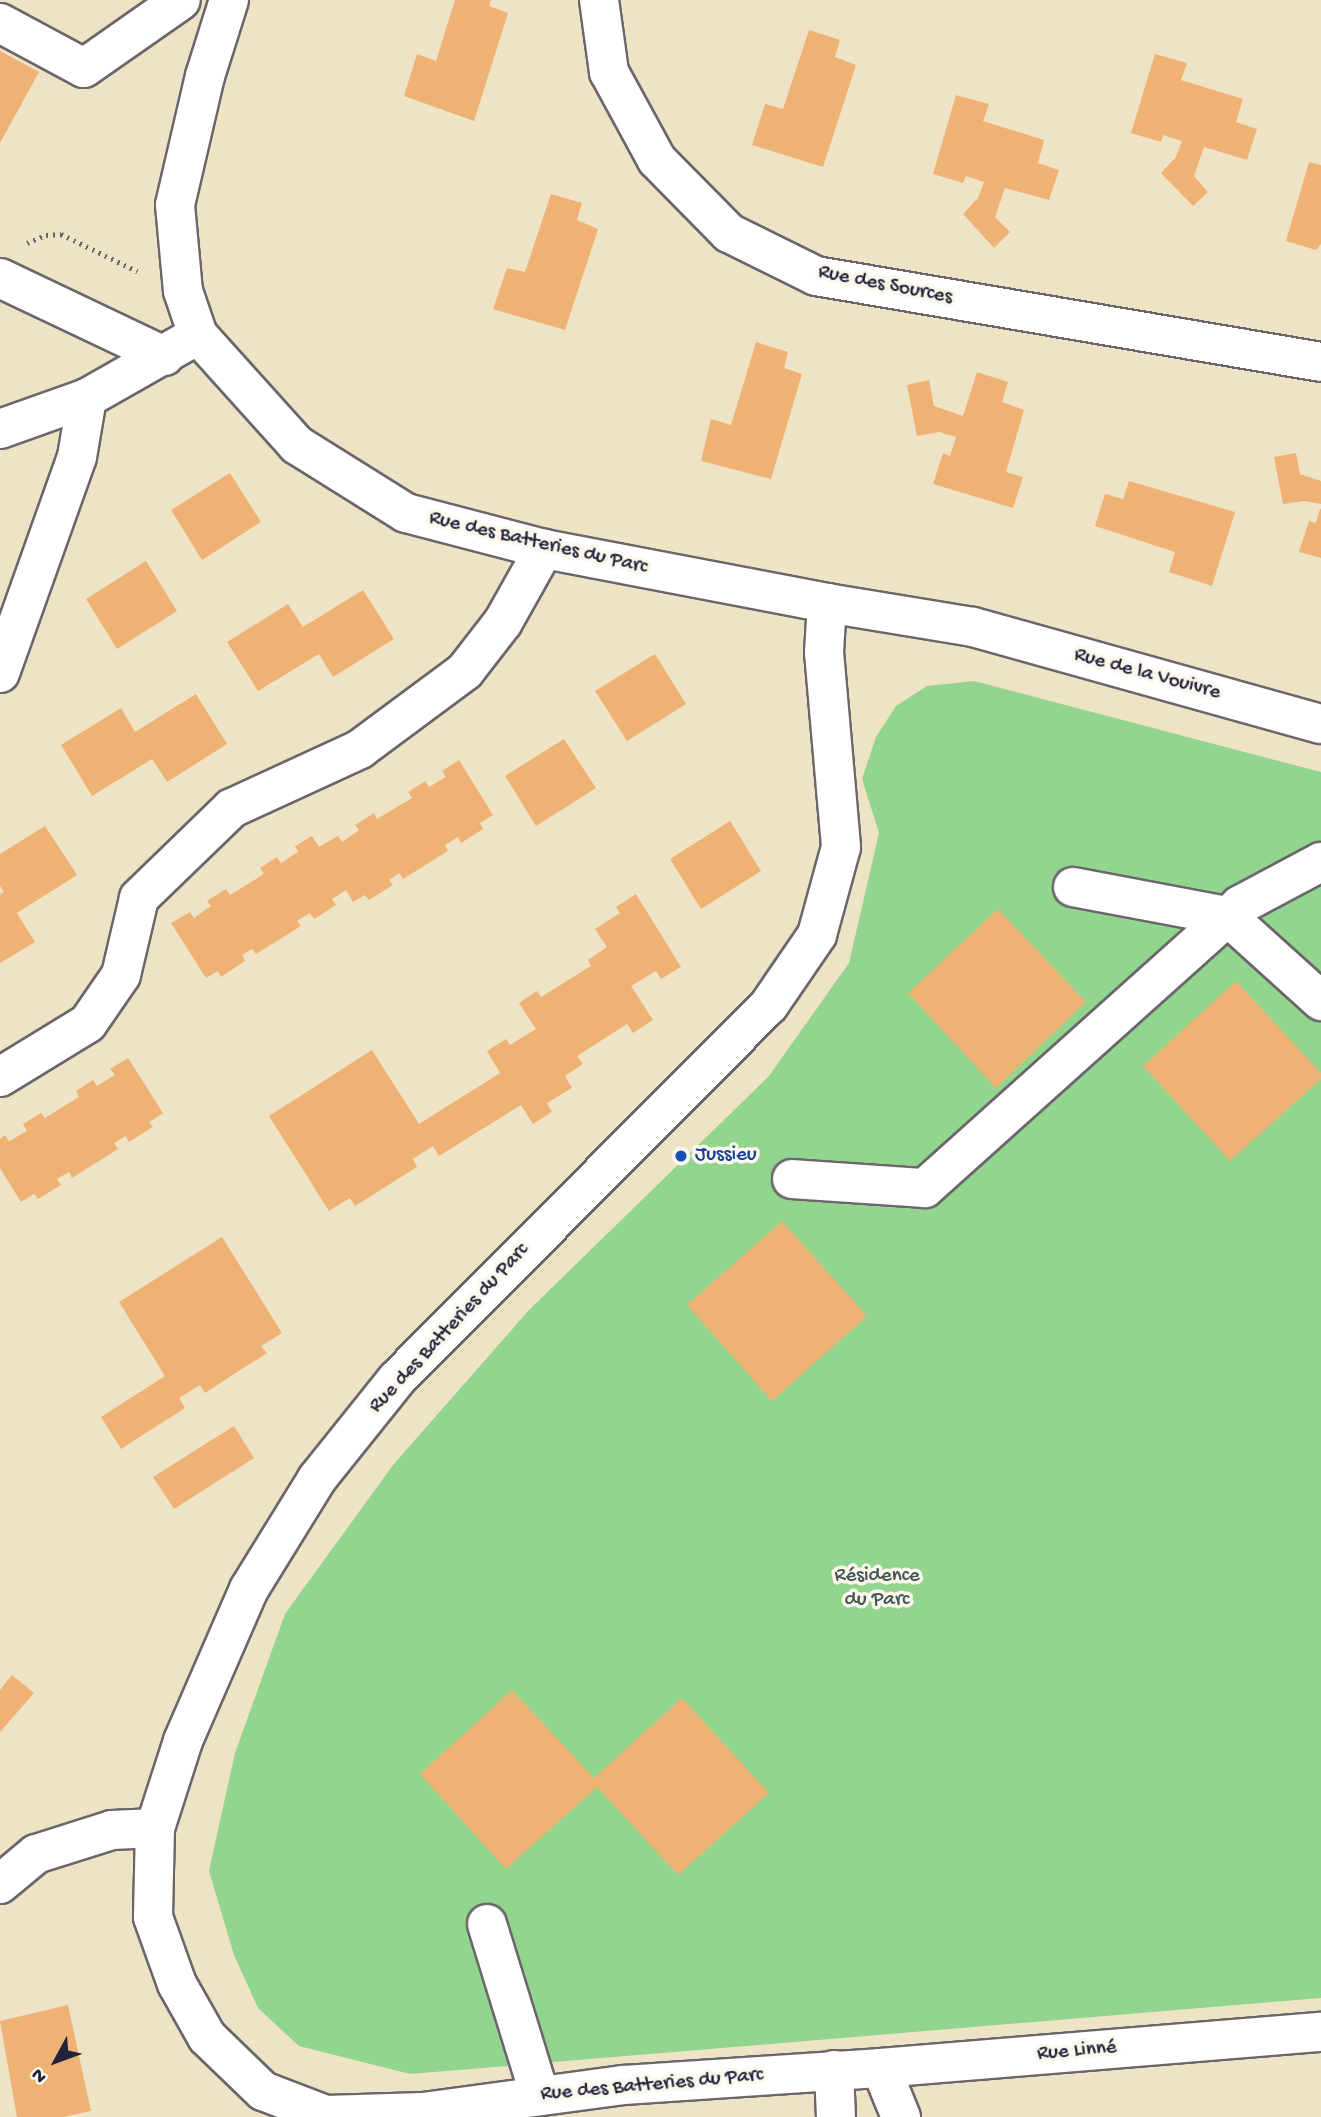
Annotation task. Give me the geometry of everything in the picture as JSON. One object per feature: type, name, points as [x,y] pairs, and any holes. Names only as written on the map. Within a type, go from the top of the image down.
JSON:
[{"type":"street","points":[[0,23],[84,68],[181,0]]},
{"type":"street","name":"Rue des Batteries du Parc","points":[[229,0],[205,76],[174,205],[183,291],[198,335],[297,445],[406,513],[544,549],[827,604],[973,627]]},
{"type":"street","name":"Rue des Sources","points":[[599,0],[609,72],[657,160],[729,233],[816,276],[1321,362]]},
{"type":"street","points":[[8,263],[164,356]]},
{"type":"street","points":[[0,429],[87,398],[198,335]]},
{"type":"street","points":[[0,396],[40,414]]},
{"type":"street","points":[[0,673],[77,457],[87,398]]},
{"type":"street","points":[[0,1077],[88,1023],[121,975],[139,898],[232,808],[359,750],[464,671],[503,622],[544,549]]},
{"type":"street","name":"Rue des Batteries du Parc","points":[[827,604],[824,652],[841,847],[817,935],[769,1005],[397,1379],[317,1479],[249,1589],[183,1741],[155,1828],[153,1917],[177,1984],[208,2037],[263,2091],[326,2115],[423,2112],[624,2085],[834,2070]]},
{"type":"street","name":"Rue de la Vouivre","points":[[973,627],[1321,724]]},
{"type":"street","points":[[792,1179],[925,1188],[1240,905],[1321,862]]},
{"type":"street","points":[[1073,887],[1227,916],[1321,1001]]},
{"type":"street","points":[[0,1884],[36,1854],[112,1830],[155,1828]]},
{"type":"street","points":[[487,1924],[540,2096]]},
{"type":"street","name":"Rue Linné","points":[[834,2070],[1321,2032]]},
{"type":"street","points":[[881,2068],[901,2117]]},
{"type":"street","points":[[834,2070],[836,2117]]},
{"type":"path","points":[[8,263],[46,235],[61,234],[183,291]]},
{"type":"green space","name":"Résidence du Parc","points":[[974,681],[1321,772],[1321,1998],[410,2074],[299,2046],[258,2008],[234,1955],[209,1871],[235,1753],[285,1614],[393,1465],[529,1310],[769,1076],[849,963],[879,833],[862,779],[876,737],[896,706],[927,686]]},
{"type":"building","points":[[455,0],[491,0],[489,6],[508,13],[474,121],[404,96],[417,54],[436,61]]},
{"type":"building","points":[[809,30],[840,40],[835,57],[856,65],[823,167],[752,145],[765,104],[783,109]]},
{"type":"building","points":[[0,51],[39,72],[0,143]]},
{"type":"building","points":[[1155,54],[1187,63],[1181,80],[1243,99],[1236,122],[1257,129],[1247,160],[1204,147],[1194,176],[1208,192],[1193,206],[1161,173],[1176,157],[1182,141],[1163,135],[1161,142],[1131,133]]},
{"type":"building","points":[[956,95],[989,104],[983,121],[1044,140],[1038,163],[1059,170],[1049,200],[1005,188],[995,217],[1010,232],[994,248],[963,214],[978,198],[984,182],[966,176],[963,183],[933,174]]},
{"type":"building","points":[[1309,162],[1321,165],[1321,244],[1316,250],[1286,241]]},
{"type":"building","points":[[551,194],[582,203],[577,220],[598,229],[565,330],[493,309],[507,268],[525,272]]},
{"type":"building","points":[[756,342],[788,352],[784,368],[802,374],[771,479],[701,461],[711,419],[731,425]]},
{"type":"building","points":[[977,372],[1008,382],[1002,402],[1024,410],[1006,472],[1023,477],[1013,508],[933,484],[943,453],[950,456],[956,437],[939,432],[917,436],[907,385],[929,380],[934,406],[963,416]]},
{"type":"building","points":[[1296,453],[1300,474],[1321,481],[1321,504],[1304,501],[1283,504],[1274,457]]},
{"type":"building","points":[[230,473],[261,522],[202,560],[171,510]]},
{"type":"building","points":[[1129,481],[1235,512],[1212,586],[1169,572],[1175,552],[1095,526],[1105,494],[1123,499]]},
{"type":"building","points":[[1320,509],[1321,558],[1299,552],[1309,521],[1316,523]]},
{"type":"building","points":[[146,561],[177,611],[117,649],[86,599]]},
{"type":"building","points":[[363,590],[394,639],[333,677],[319,654],[258,691],[227,642],[288,604],[303,627]]},
{"type":"building","points":[[655,654],[686,704],[627,741],[595,691]]},
{"type":"building","points":[[196,694],[227,744],[167,782],[152,759],[92,796],[61,745],[121,708],[135,732]]},
{"type":"building","points":[[564,739],[596,788],[536,826],[505,776]]},
{"type":"building","points":[[459,760],[493,815],[480,823],[483,829],[461,843],[458,837],[445,845],[448,851],[403,879],[399,873],[389,880],[393,885],[369,900],[365,895],[353,902],[346,890],[332,899],[336,905],[314,919],[310,913],[297,921],[301,926],[256,954],[252,949],[242,955],[245,961],[221,977],[218,971],[206,978],[171,923],[190,912],[194,918],[211,906],[207,901],[226,889],[230,895],[264,874],[260,868],[277,857],[281,863],[298,852],[295,846],[312,836],[319,847],[338,836],[342,842],[359,830],[355,825],[374,813],[377,819],[412,798],[408,792],[425,781],[429,787],[446,777],[442,771]]},
{"type":"building","points":[[730,821],[761,871],[701,909],[670,859]]},
{"type":"building","points":[[45,826],[77,875],[17,913],[35,942],[0,963],[0,894],[4,892],[0,886],[0,854]]},
{"type":"building","points":[[636,894],[681,967],[661,979],[656,971],[631,986],[653,1020],[633,1033],[627,1024],[577,1056],[583,1064],[565,1076],[572,1088],[547,1103],[552,1112],[533,1124],[521,1105],[439,1156],[433,1146],[413,1159],[417,1167],[355,1206],[350,1198],[329,1211],[269,1116],[372,1050],[419,1124],[500,1073],[487,1051],[506,1039],[510,1045],[536,1029],[519,1003],[537,991],[541,997],[591,966],[588,960],[607,947],[595,929],[620,913],[616,907]]},
{"type":"building","points":[[998,909],[1086,1002],[996,1088],[908,993]]},
{"type":"building","points":[[1236,981],[1321,1073],[1321,1079],[1230,1161],[1143,1066]]},
{"type":"building","points":[[128,1058],[163,1113],[149,1122],[153,1127],[129,1142],[126,1136],[114,1143],[118,1149],[72,1178],[69,1172],[57,1179],[61,1185],[38,1199],[34,1194],[21,1202],[0,1168],[0,1139],[5,1135],[9,1141],[27,1131],[23,1124],[41,1113],[45,1118],[79,1097],[76,1091],[93,1080],[97,1086],[115,1075],[110,1069]]},
{"type":"building","points":[[782,1221],[867,1316],[772,1401],[687,1305]]},
{"type":"building","points":[[222,1237],[282,1333],[261,1346],[267,1353],[205,1393],[200,1385],[179,1398],[185,1408],[121,1449],[101,1417],[165,1376],[119,1302]]},
{"type":"building","points":[[234,1426],[254,1458],[174,1509],[153,1477]]},
{"type":"building","points":[[12,1675],[34,1693],[0,1732],[0,1690]]},
{"type":"building","points":[[512,1690],[594,1778],[682,1698],[769,1793],[678,1875],[597,1787],[506,1869],[420,1774]]},
{"type":"building","points":[[68,2005],[91,2111],[64,2117],[17,2117],[0,2021]]},
{"type":"place","name":"Jussieu","points":[[681,1156]]}]
